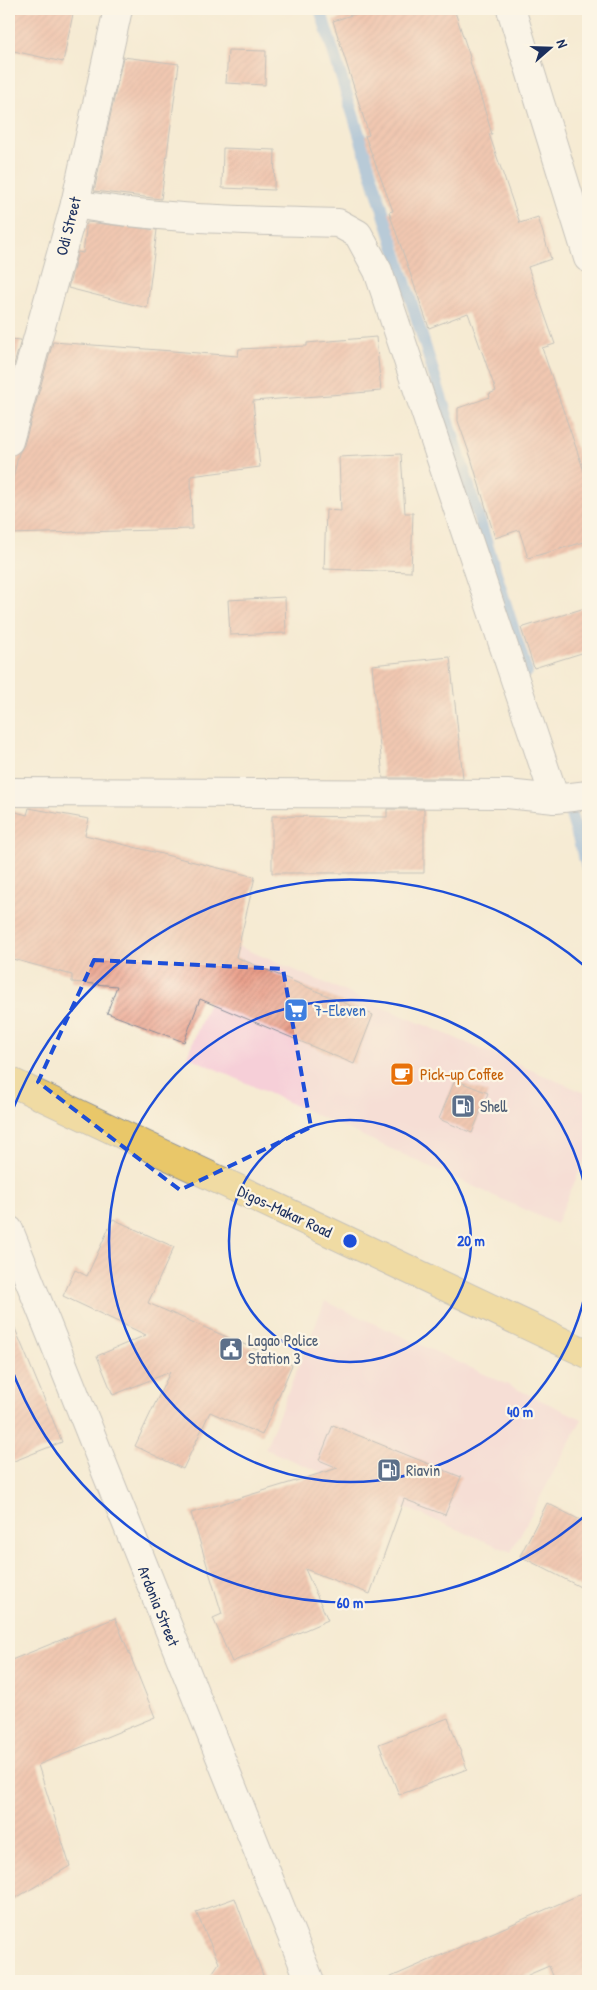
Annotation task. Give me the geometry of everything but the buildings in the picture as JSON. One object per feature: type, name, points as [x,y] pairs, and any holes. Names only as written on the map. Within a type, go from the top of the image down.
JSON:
[{"type":"main road","name":"Digos-Makar Road","points":[[9,1082],[588,1354]]},
{"type":"street","name":"Odi Street","points":[[9,440],[75,204],[118,9]]},
{"type":"street","points":[[511,9],[588,258]]},
{"type":"street","points":[[75,204],[119,212],[190,218],[338,223],[358,234],[378,271],[555,799]]},
{"type":"street","points":[[9,792],[507,794],[555,799],[588,795]]},
{"type":"street","name":"Ardonia Street","points":[[9,1230],[310,1981]]},
{"type":"highlighted area","points":[[94,960],[283,969],[311,1127],[180,1190],[38,1082]]},
{"type":"shaded area","points":[[233,944],[588,1094],[588,1152],[556,1224],[187,1056]]},
{"type":"shaded area","points":[[325,1301],[582,1419],[511,1552],[265,1449]]},
{"type":"waterway","points":[[320,9],[527,672]]},
{"type":"waterway","points":[[565,796],[588,870]]},
{"type":"place","name":"7-Eleven","points":[[296,1010]]},
{"type":"place","name":"Pick-up Coffee","points":[[402,1074]]},
{"type":"place","name":"Shell","points":[[463,1106]]},
{"type":"place","name":"Lagao Police Station 3","points":[[231,1349]]},
{"type":"place","name":"Riavin","points":[[389,1470]]}]
